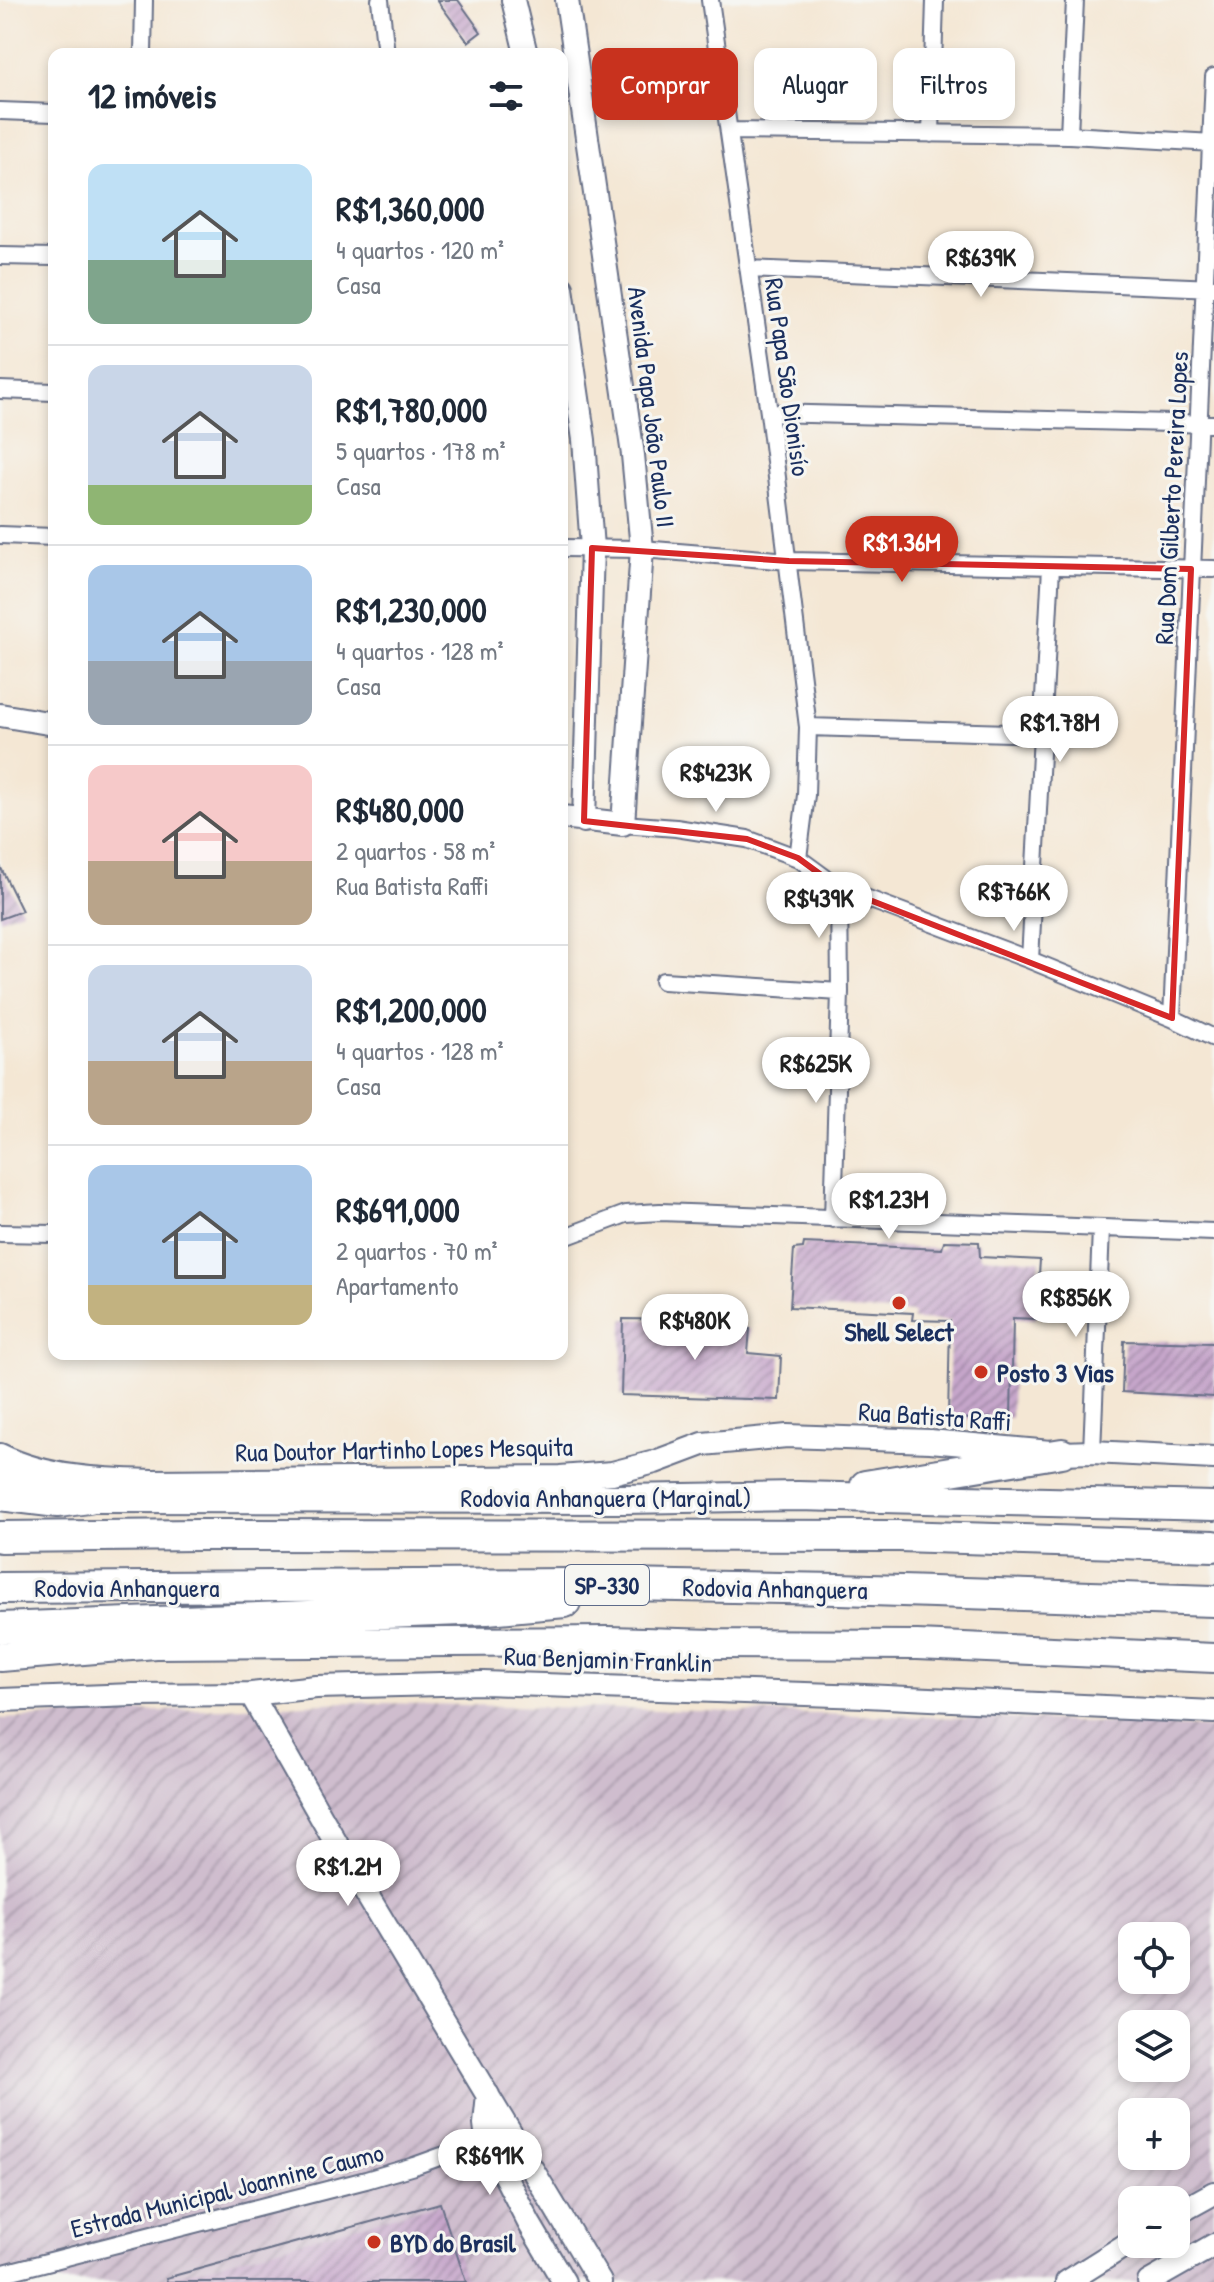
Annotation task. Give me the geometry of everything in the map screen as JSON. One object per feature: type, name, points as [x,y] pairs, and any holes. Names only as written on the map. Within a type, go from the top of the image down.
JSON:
[{"type":"highway","points":[[798,1496],[1062,1453]]},
{"type":"highway","name":"Rodovia Anhanguera (Marginal)","points":[[0,1476],[89,1498],[623,1499],[798,1496],[1214,1506]]},
{"type":"highway","points":[[0,1495],[58,1502],[89,1498]]},
{"type":"highway","points":[[0,1518],[199,1535]]},
{"type":"highway","name":"Rodovia Anhanguera","points":[[0,1537],[899,1536],[1214,1546]]},
{"type":"highway","name":"Rodovia Anhanguera","points":[[0,1588],[569,1584],[1214,1601]]},
{"type":"highway","points":[[0,1628],[487,1609],[597,1599],[839,1589]]},
{"type":"highway","points":[[0,1646],[94,1640],[135,1640],[155,1644]]},
{"type":"highway","points":[[0,1657],[155,1644],[609,1641],[917,1645],[1214,1658]]},
{"type":"street","points":[[143,48],[144,0]]},
{"type":"street","points":[[380,0],[385,48]]},
{"type":"street","points":[[513,0],[525,48]]},
{"type":"street","name":"Avenida Papa João Paulo II","points":[[567,0],[633,455],[642,549],[623,824]]},
{"type":"street","name":"Rua Papa São Dionisío","points":[[710,0],[789,561],[808,727],[806,795],[798,858]]},
{"type":"street","points":[[931,134],[935,0]]},
{"type":"street","points":[[1069,135],[1075,0]]},
{"type":"street","name":"Rua Dom Gilberto Pereira Lopes","points":[[1172,1018],[1191,569],[1206,424],[1214,77]]},
{"type":"street","points":[[0,111],[48,113]]},
{"type":"street","points":[[730,131],[1069,135],[1212,143]]},
{"type":"street","points":[[0,256],[48,257]]},
{"type":"street","points":[[749,269],[1209,288]]},
{"type":"street","points":[[568,329],[584,440],[592,548],[573,819],[676,828],[747,839],[798,858],[839,888],[1030,960],[1214,1038]]},
{"type":"street","points":[[0,390],[48,392]]},
{"type":"street","points":[[769,413],[1206,424]]},
{"type":"street","points":[[0,535],[48,537]]},
{"type":"street","points":[[568,548],[642,549],[789,561],[1214,569]]},
{"type":"street","points":[[1030,960],[1051,567]]},
{"type":"street","points":[[0,715],[48,723]]},
{"type":"street","points":[[808,727],[1042,734]]},
{"type":"street","points":[[833,1219],[840,992],[839,888]]},
{"type":"street","points":[[663,981],[840,992]]},
{"type":"street","points":[[568,1236],[626,1214],[660,1212],[1214,1232]]},
{"type":"street","points":[[1092,1452],[1101,1229]]},
{"type":"street","points":[[0,1233],[48,1234]]},
{"type":"street","name":"Rua Batista Raffi","points":[[655,1462],[703,1444],[787,1436],[930,1441],[1062,1453],[1214,1458]]},
{"type":"street","name":"Rua Doutor Martinho Lopes Mesquita","points":[[0,1455],[34,1469],[60,1474],[152,1481],[560,1477],[612,1473],[655,1462]]},
{"type":"street","name":"Rua Benjamin Franklin","points":[[0,1700],[251,1694],[316,1687],[483,1683],[881,1696],[1214,1712]]},
{"type":"street","points":[[251,1694],[340,1850],[600,2282]]},
{"type":"street","points":[[488,2095],[487,2141],[529,2223],[564,2282]]},
{"type":"street","name":"Estrada Municipal Joannine Caumo","points":[[0,2274],[366,2180],[487,2141],[509,2130]]},
{"type":"street","points":[[1190,2206],[1214,2193]]},
{"type":"street","points":[[1149,2282],[1214,2245]]},
{"type":"street","points":[[1067,2282],[1118,2250]]},
{"type":"highlighted area","points":[[592,548],[789,561],[1191,569],[1172,1018],[839,888],[798,858],[747,839],[584,821]]},
{"type":"shaded area","points":[[346,1702],[1010,1719],[1214,1728],[1214,2282],[0,2282],[0,1719]]},
{"type":"building","points":[[437,0],[458,0],[481,32],[468,42]]},
{"type":"building","points":[[0,866],[22,911],[0,919]]},
{"type":"building","points":[[944,1241],[979,1242],[980,1257],[1040,1260],[1036,1319],[1013,1318],[1011,1418],[948,1419],[950,1321],[912,1320],[913,1313],[790,1307],[794,1249],[803,1248],[804,1243],[942,1249]]},
{"type":"building","points":[[623,1319],[686,1320],[686,1325],[750,1329],[748,1353],[781,1356],[779,1400],[621,1395]]},
{"type":"building","points":[[1124,1341],[1214,1343],[1214,1397],[1122,1392]]},
{"type":"building","name":"BYD do Brasil","points":[[440,2203],[466,2282],[167,2282],[166,2278]]},
{"type":"place","name":"Shell Select","points":[[899,1303]]},
{"type":"place","name":"Posto 3 Vias","points":[[981,1372]]},
{"type":"place","name":"BYD do Brasil","points":[[374,2242]]}]
